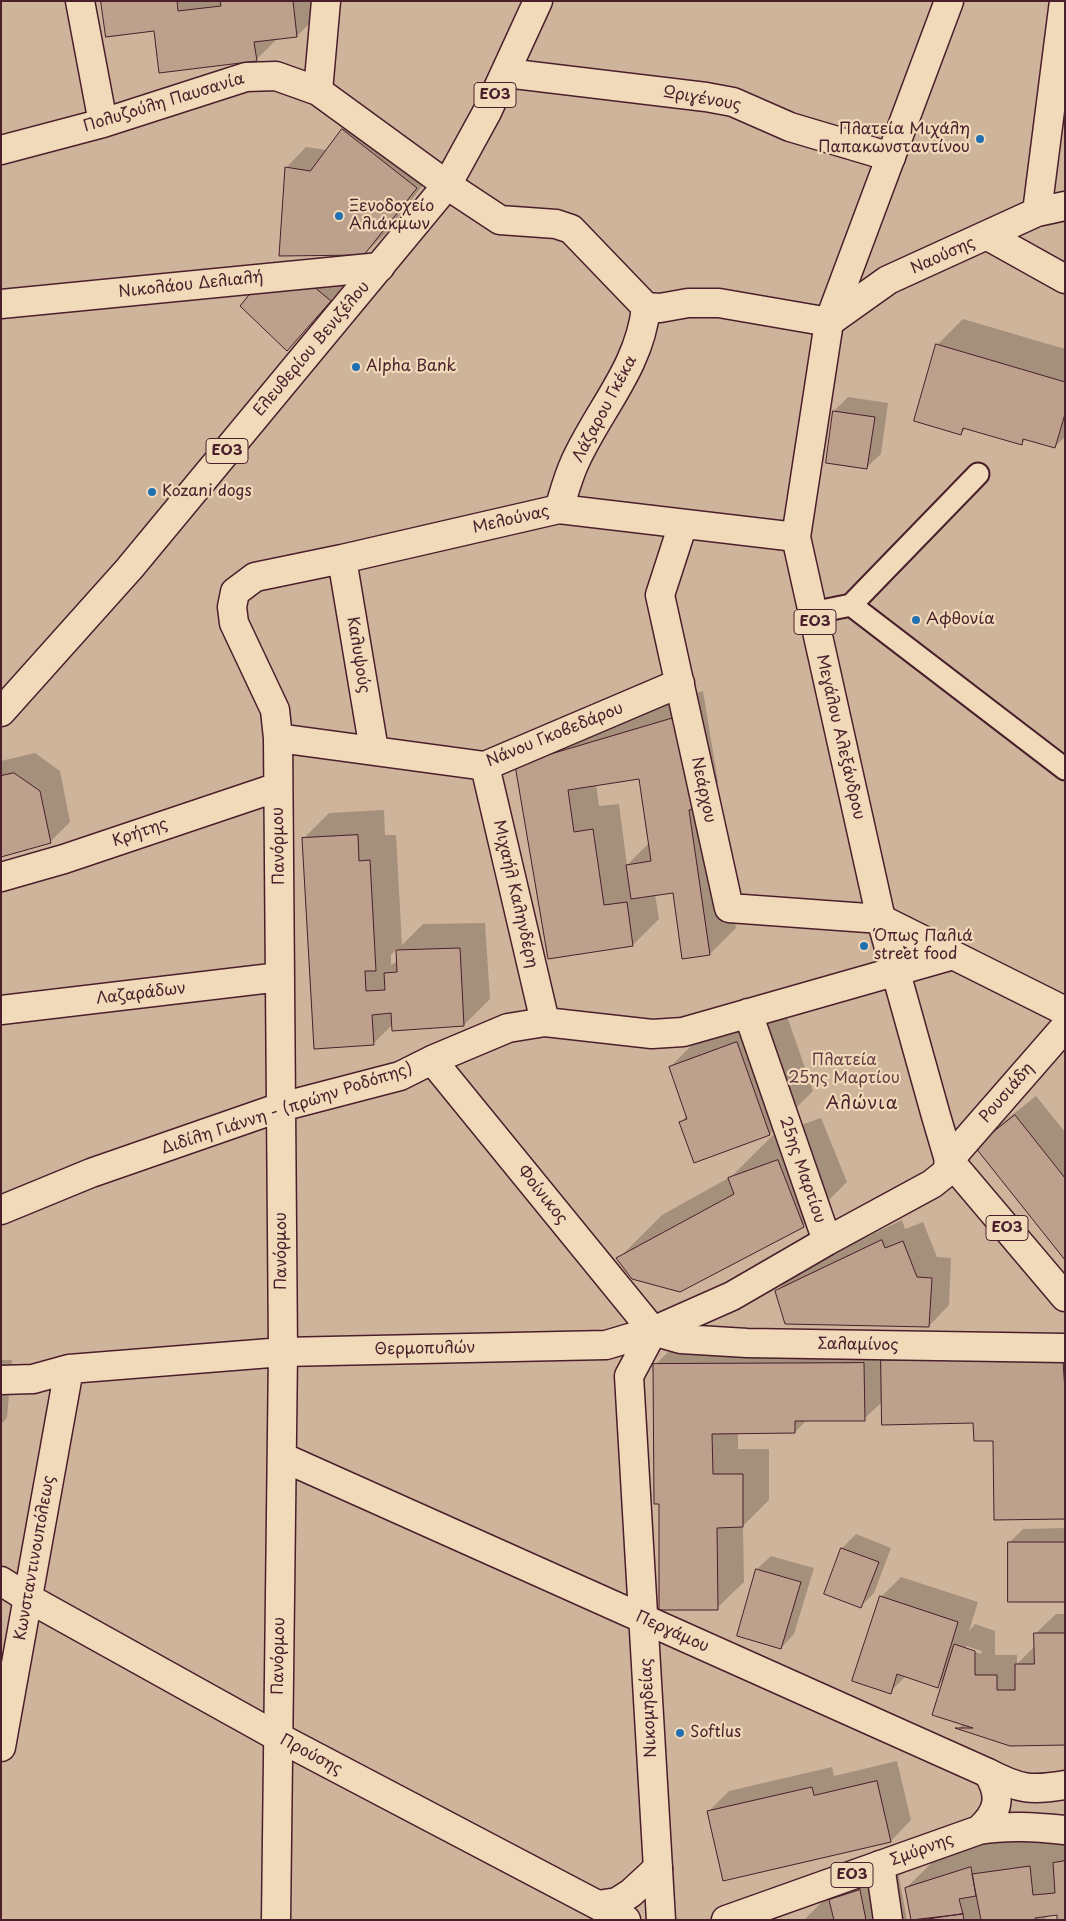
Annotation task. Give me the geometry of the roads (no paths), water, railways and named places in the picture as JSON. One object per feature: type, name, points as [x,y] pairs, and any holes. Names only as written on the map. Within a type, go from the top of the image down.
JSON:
[{"type":"street","points":[[80,1],[103,123]]},
{"type":"street","points":[[318,91],[326,1]]},
{"type":"street","name":"Ελευθερίου Βενιζέλου","points":[[1,712],[129,569],[447,185],[468,150],[506,73],[538,1]]},
{"type":"street","name":"Μεγάλου Αλεξάνδρου","points":[[949,1],[828,322],[796,537],[882,920],[949,1160],[1065,1297]]},
{"type":"street","points":[[1037,212],[1064,1]]},
{"type":"street","name":"Ωριγένους","points":[[506,73],[706,97],[733,102],[790,127],[891,156]]},
{"type":"street","name":"Πολυζούλη Παυσανία","points":[[1,150],[103,123],[246,77],[276,76],[318,91],[447,185],[500,220],[556,224],[571,229],[646,307]]},
{"type":"street","name":"Ναούσης","points":[[828,322],[888,280],[1037,212],[1065,206]]},
{"type":"street","points":[[988,236],[1065,279]]},
{"type":"street","name":"Νικολάου Δελιαλή","points":[[1,304],[380,267]]},
{"type":"street","points":[[646,307],[660,308],[688,303],[719,303],[828,322]]},
{"type":"street","name":"Λάζαρου Γκέκα","points":[[558,509],[575,462],[632,361],[644,327],[646,307]]},
{"type":"street","points":[[812,613],[851,605],[978,474]]},
{"type":"street","name":"Μελούνας","points":[[235,592],[255,578],[558,509],[796,537]]},
{"type":"street","name":"Νεάρχου","points":[[684,524],[660,595],[729,908],[882,920]]},
{"type":"street","name":"Καλυψούς","points":[[342,559],[374,750]]},
{"type":"street","name":"Πανόρμου","points":[[235,592],[232,607],[234,623],[275,710],[278,738],[283,1352],[276,1920]]},
{"type":"street","points":[[851,605],[1062,761]]},
{"type":"street","name":"Νάνου Γκοβεδάρου","points":[[278,738],[485,766],[680,683]]},
{"type":"street","name":"Μιχαήλ Καληνδέρη","points":[[485,766],[545,1022]]},
{"type":"street","name":"Κρήτης","points":[[1,877],[64,859],[278,787]]},
{"type":"street","points":[[882,920],[1065,1011]]},
{"type":"street","name":"Διδίλη Γιάννη - (πρώην Ροδόπης)","points":[[1,1210],[91,1173],[281,1107],[400,1076],[432,1060],[508,1028],[545,1022],[652,1034],[683,1032],[953,955]]},
{"type":"street","name":"Λαζαράδων","points":[[1,1010],[280,977]]},
{"type":"street","name":"25ης Μαρτίου","points":[[748,1013],[827,1241],[932,1184],[947,1172],[949,1160]]},
{"type":"street","name":"Ρουσιάδη","points":[[949,1160],[1065,1027]]},
{"type":"street","name":"Φοίνικος","points":[[432,1060],[653,1331]]},
{"type":"street","name":"Θερμοπυλών","points":[[1,1380],[33,1379],[69,1369],[283,1352],[606,1345],[653,1331],[732,1296],[827,1241]]},
{"type":"street","points":[[630,1376],[653,1331]]},
{"type":"street","name":"Σαλαμίνος","points":[[653,1331],[681,1339],[746,1343],[1065,1348]]},
{"type":"street","name":"Νικομηδείας","points":[[606,1345],[624,1360],[630,1376],[661,1920]]},
{"type":"street","name":"Κωνσταντινουπόλεως","points":[[1,1747],[69,1369]]},
{"type":"street","name":"Περγάμου","points":[[282,1458],[988,1773],[1011,1785],[1026,1789],[1065,1785]]},
{"type":"street","name":"Προύσης","points":[[1,1581],[28,1598],[278,1737],[626,1920]]},
{"type":"street","points":[[979,1830],[994,1813],[997,1803],[994,1782],[988,1773]]},
{"type":"street","name":"Σμύρνης","points":[[726,1920],[979,1830],[1000,1826],[1019,1826],[1065,1830]]},
{"type":"street","points":[[880,1865],[888,1920]]},
{"type":"street","points":[[598,1904],[617,1902],[658,1868]]},
{"type":"place","name":"Πλατεία Μιχάλη Παπακωνσταντίνου","points":[[980,139]]},
{"type":"place","name":"Ξενοδοχείο Αλιάκμων","points":[[339,216]]},
{"type":"place","name":"Alpha Bank","points":[[356,367]]},
{"type":"place","name":"Kozani dogs","points":[[152,492]]},
{"type":"place","name":"Αφθονία","points":[[916,620]]},
{"type":"place","name":"Όπως Παλιά street food","points":[[864,946]]},
{"type":"place","name":"Softlus","points":[[680,1733]]},
{"type":"district","name":"Αλώνια","points":[[862,1104]]},
{"type":"park label","name":"Πλατεία 25ης Μαρτίου","points":[[844,1070]]}]
